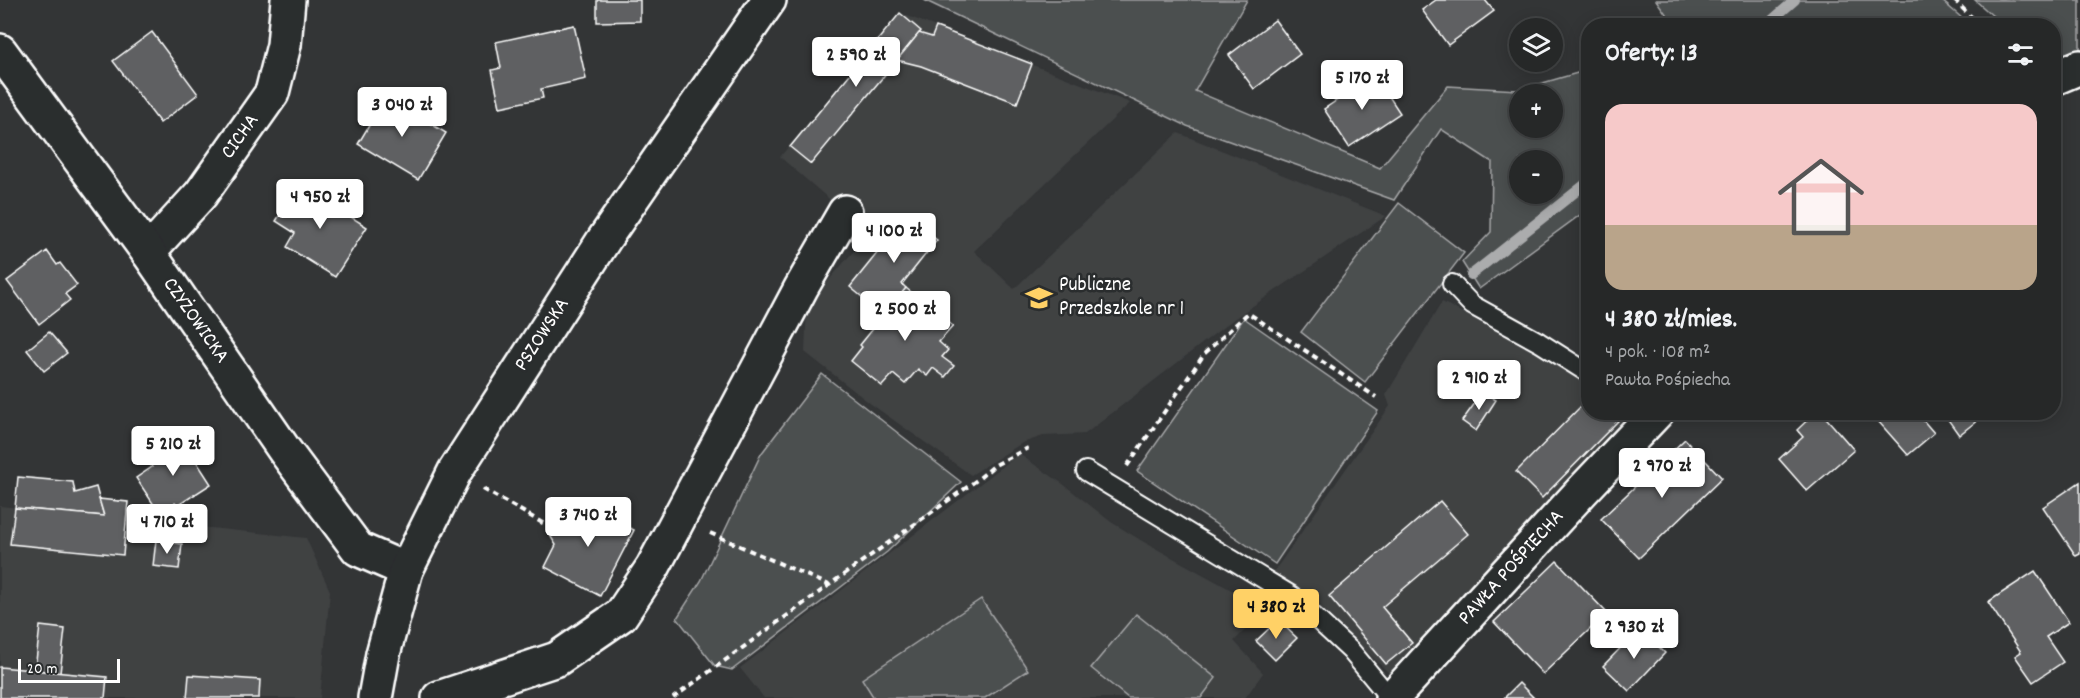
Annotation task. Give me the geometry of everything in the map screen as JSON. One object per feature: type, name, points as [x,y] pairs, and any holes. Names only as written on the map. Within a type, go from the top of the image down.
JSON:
[{"type":"street","name":"CICHA","points":[[148,252],[201,194],[272,93],[284,45],[288,0]]},
{"type":"street","name":"PSZOWSKA","points":[[375,698],[383,654],[406,570],[455,471],[605,238],[769,0]]},
{"type":"street","name":"CZYŻOWICKA","points":[[0,51],[148,252],[285,451],[358,549],[406,570]]},
{"type":"street","points":[[2061,75],[2080,67]]},
{"type":"street","points":[[439,698],[557,659],[621,615],[653,567],[801,288],[845,212]]},
{"type":"street","name":"PAWŁA POŚPIECHA","points":[[1391,698],[1644,420]]},
{"type":"lane","points":[[1452,284],[1472,305],[1581,369]]},
{"type":"lane","points":[[1086,471],[1292,596],[1351,651],[1391,698]]},
{"type":"path","points":[[1954,0],[1973,18]]},
{"type":"path","points":[[1113,487],[1205,352],[1248,313],[1376,397]]},
{"type":"path","points":[[673,698],[995,465],[1028,447]]},
{"type":"path","points":[[480,487],[555,530]]},
{"type":"path","points":[[679,520],[829,585]]},
{"type":"shaded area","points":[[924,0],[1247,0],[1195,91],[1380,168],[1448,86],[1509,89],[1509,138],[1563,138],[1563,84],[1539,84],[1581,72],[1581,214],[1479,289],[1462,262],[1491,232],[1492,162],[1441,129],[1394,200],[1187,126]]},
{"type":"shaded area","points":[[1656,0],[1941,0],[1962,18],[1669,18]]},
{"type":"shaded area","points":[[1975,0],[2080,0],[2080,54],[2061,61],[2061,18],[1995,18]]},
{"type":"shaded area","name":"Publiczne Przedszkole nr 1","points":[[900,13],[1130,103],[974,251],[1014,289],[1178,133],[1386,216],[1235,318],[1085,434],[1043,436],[1022,443],[971,475],[871,404],[805,352],[807,306],[869,233],[780,157]]},
{"type":"shaded area","points":[[1399,203],[1464,253],[1365,382],[1301,332]]},
{"type":"shaded area","points":[[1442,302],[1581,375],[1581,420],[1633,420],[1392,676],[1318,604],[1273,573],[1390,406],[1386,395]]},
{"type":"shaded area","points":[[1244,318],[1378,411],[1275,564],[1137,471]]},
{"type":"shaded area","points":[[822,374],[961,482],[887,552],[732,670],[715,666],[677,618],[701,581],[761,454]]},
{"type":"shaded area","points":[[1019,454],[1063,484],[1111,522],[1266,609],[1234,641],[1263,673],[1245,698],[764,698],[740,668]]},
{"type":"shaded area","points":[[0,506],[306,538],[330,591],[320,698],[0,698]]},
{"type":"shaded area","points":[[981,599],[1028,670],[985,698],[874,698],[862,679]]},
{"type":"shaded area","points":[[1136,614],[1216,678],[1201,698],[1128,698],[1091,668]]},
{"type":"building","points":[[597,0],[640,0],[640,21],[597,22]]},
{"type":"building","points":[[1436,0],[1485,0],[1494,11],[1448,45],[1422,10]]},
{"type":"building","points":[[900,13],[921,31],[811,164],[790,147]]},
{"type":"building","points":[[1275,20],[1300,54],[1254,89],[1229,55]]},
{"type":"building","points":[[574,25],[586,79],[541,89],[543,98],[500,107],[492,70],[501,68],[496,42]]},
{"type":"building","points":[[936,27],[1032,64],[1017,103],[921,66],[897,60],[919,33],[932,37]]},
{"type":"building","points":[[152,32],[198,94],[160,123],[113,61]]},
{"type":"building","points":[[1375,75],[1400,113],[1349,147],[1324,109]]},
{"type":"building","points":[[386,97],[446,133],[418,180],[358,144]]},
{"type":"building","points":[[299,184],[367,227],[335,277],[287,247],[295,233],[276,221]]},
{"type":"building","points":[[907,216],[937,240],[902,284],[906,288],[890,308],[879,299],[873,306],[850,287]]},
{"type":"building","points":[[47,251],[57,265],[60,263],[77,285],[65,294],[70,300],[39,324],[7,281]]},
{"type":"building","points":[[906,288],[953,326],[939,342],[948,350],[942,357],[954,366],[945,377],[933,368],[927,376],[918,369],[905,384],[893,374],[882,386],[851,361],[862,347],[860,345]]},
{"type":"building","points":[[49,332],[67,353],[44,371],[27,350]]},
{"type":"building","points":[[1483,392],[1496,400],[1476,431],[1462,421]]},
{"type":"building","points":[[1581,406],[1581,420],[1618,421],[1542,498],[1516,472]]},
{"type":"building","points":[[1808,420],[1828,420],[1854,450],[1807,491],[1779,459],[1803,437],[1797,430]]},
{"type":"building","points":[[1923,420],[1934,433],[1908,455],[1878,421]]},
{"type":"building","points":[[1948,420],[1978,420],[1959,435]]},
{"type":"building","points":[[182,439],[211,484],[177,506],[175,503],[160,514],[136,478],[152,467],[148,461]]},
{"type":"building","points":[[1685,439],[1722,478],[1639,558],[1601,519]]},
{"type":"building","points":[[18,477],[73,482],[75,493],[96,487],[104,516],[15,508]]},
{"type":"building","points":[[2080,482],[2080,554],[2076,556],[2043,507]]},
{"type":"building","points":[[99,499],[128,502],[123,555],[10,544],[15,508],[104,516]]},
{"type":"building","points":[[580,501],[634,530],[600,596],[545,567],[556,545],[551,537],[559,523],[569,522]]},
{"type":"building","points":[[1440,501],[1468,534],[1382,607],[1412,643],[1386,664],[1329,596]]},
{"type":"building","points":[[156,540],[182,544],[179,569],[153,566]]},
{"type":"building","points":[[1557,561],[1607,613],[1543,674],[1494,622]]},
{"type":"building","points":[[2035,571],[2069,622],[2046,637],[2063,662],[2033,682],[2015,656],[2021,652],[1988,602]]},
{"type":"building","points":[[1278,620],[1297,638],[1275,660],[1256,641]]},
{"type":"building","points":[[40,626],[65,629],[60,673],[35,670]]},
{"type":"building","points":[[1640,628],[1665,653],[1629,691],[1603,666]]},
{"type":"building","points":[[0,667],[107,677],[105,698],[0,698]]},
{"type":"building","points":[[189,675],[260,680],[259,698],[187,698]]},
{"type":"building","points":[[1519,683],[1534,698],[1504,698]]},
{"type":"waterway","points":[[1774,18],[1795,0]]},
{"type":"waterway","points":[[1471,275],[1581,188]]},
{"type":"place","name":"Publiczne Przedszkole nr 1","points":[[1039,298]]}]
